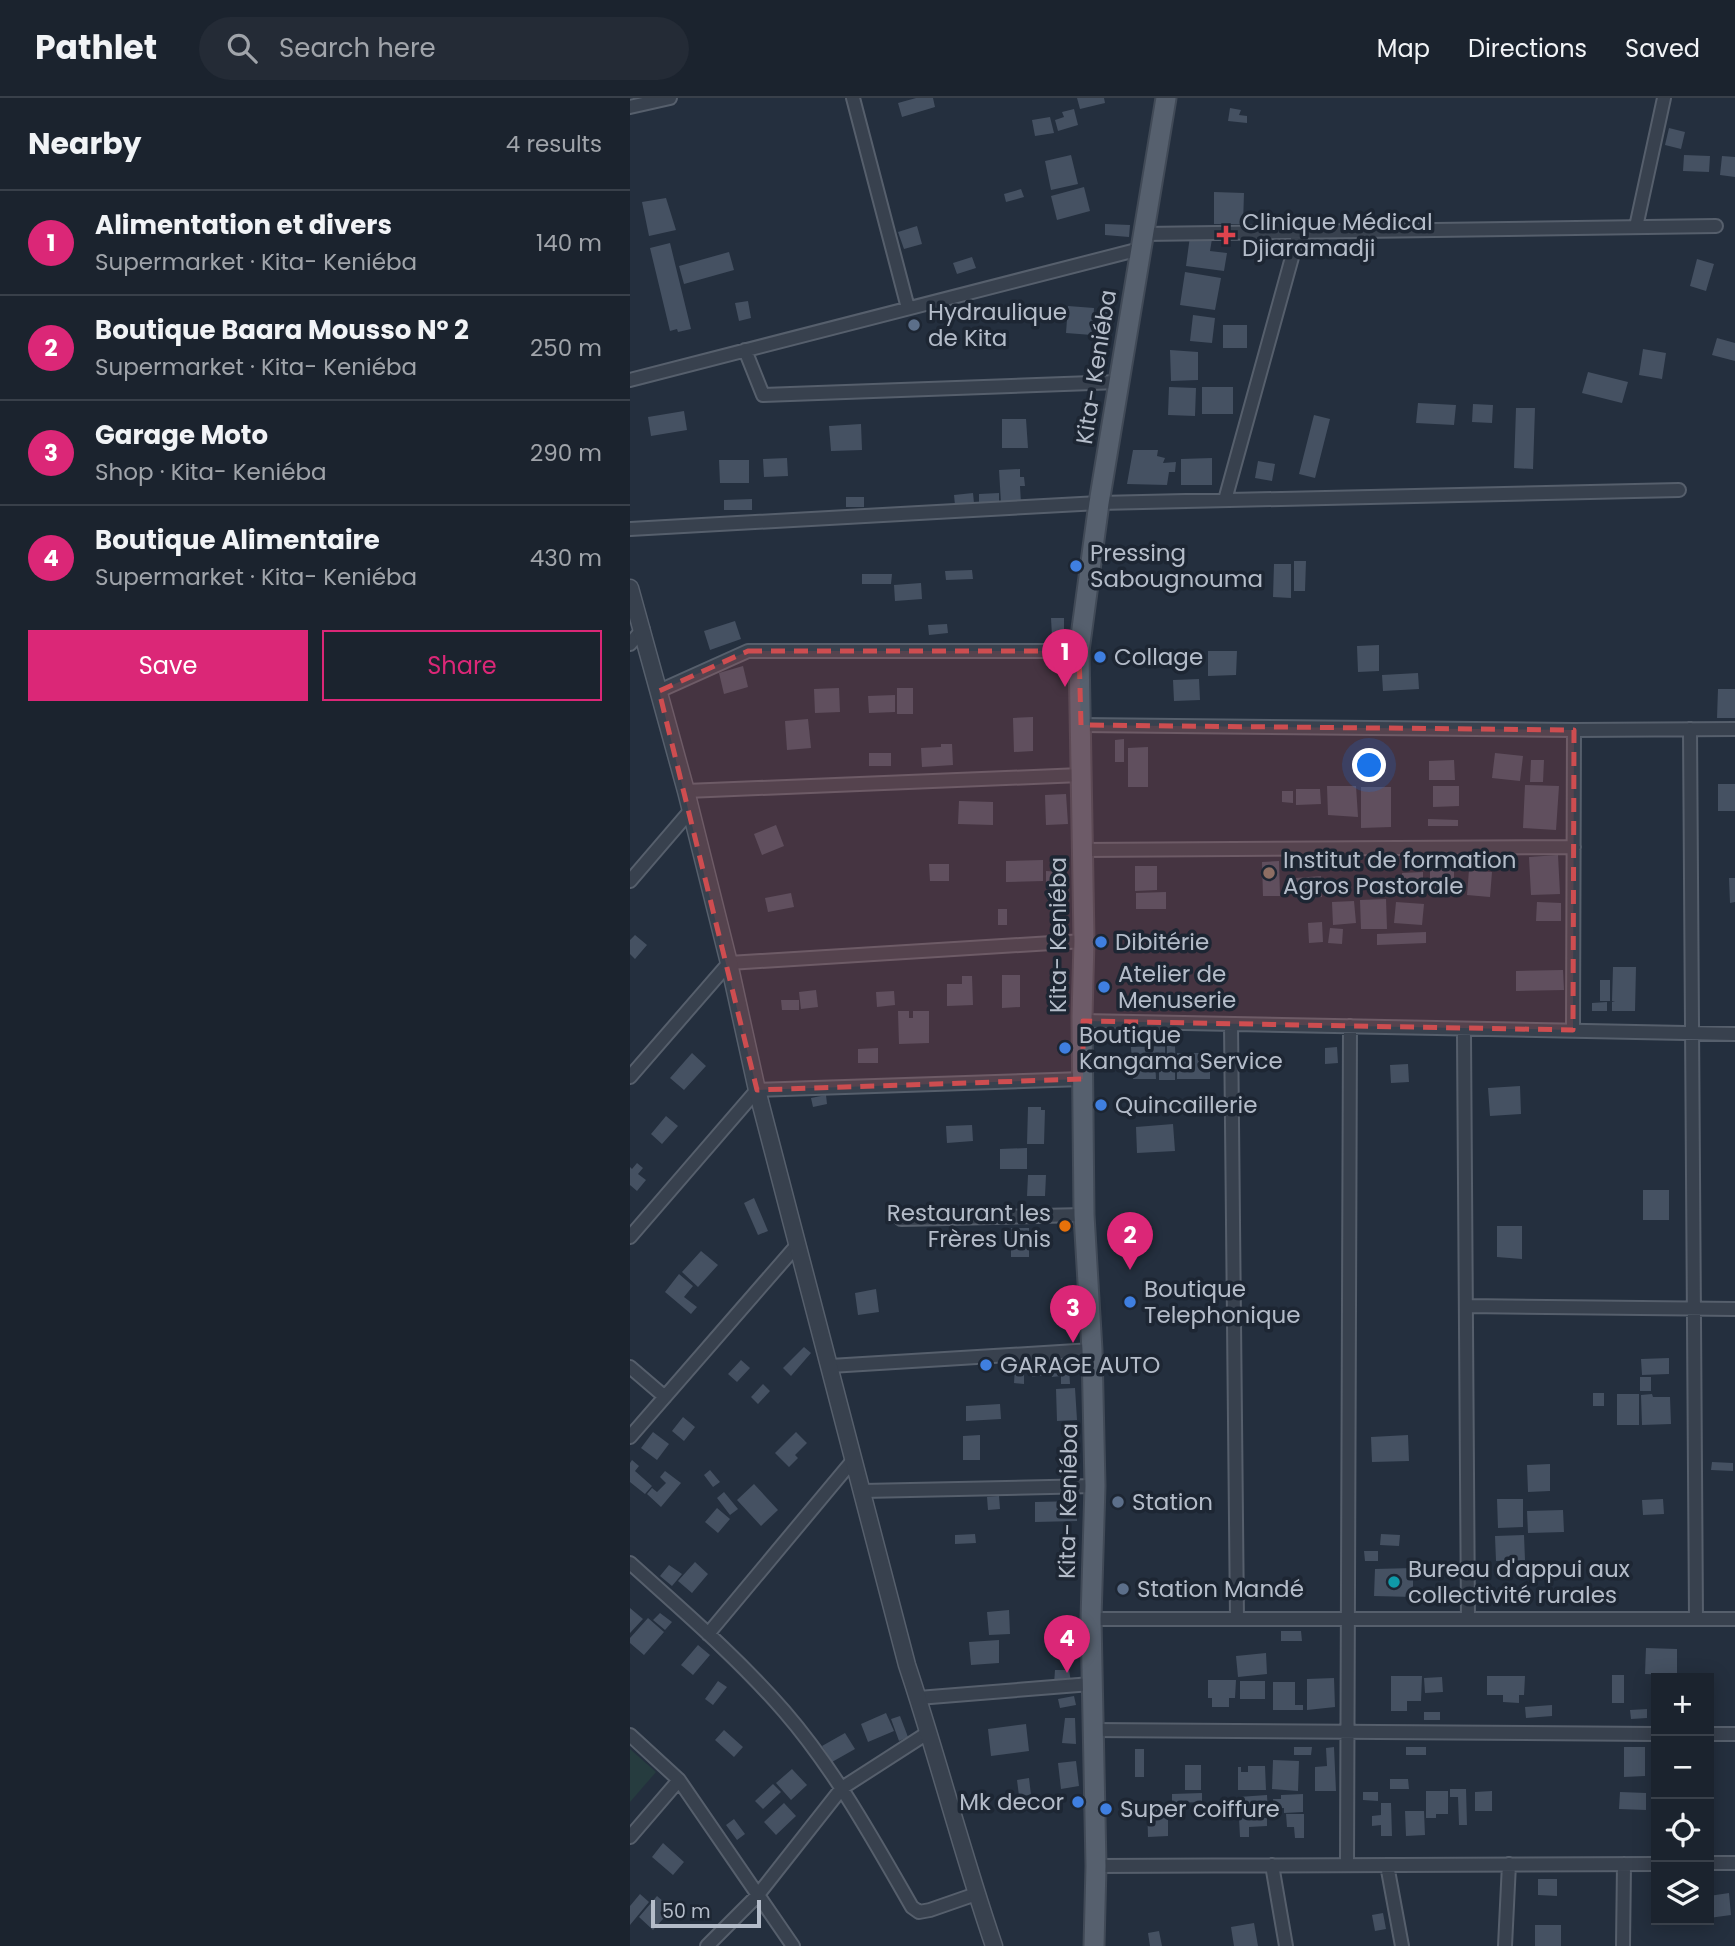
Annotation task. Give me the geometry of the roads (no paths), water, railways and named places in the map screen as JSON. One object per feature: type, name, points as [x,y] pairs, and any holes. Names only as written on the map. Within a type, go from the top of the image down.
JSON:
[{"type":"main road","name":"Kita- Keniéba","points":[[1094,1946],[1096,1866],[1090,1619],[1095,1486],[1092,1350],[1084,1216],[1084,941],[1079,651],[1099,503],[1166,98]]},
{"type":"street","points":[[630,107],[670,98]]},
{"type":"street","points":[[853,98],[908,309]]},
{"type":"street","points":[[1636,227],[1664,98]]},
{"type":"street","points":[[630,380],[908,309],[1142,242],[1298,232],[1716,226]]},
{"type":"street","points":[[1225,500],[1298,232]]},
{"type":"street","points":[[745,350],[763,395],[1119,382]]},
{"type":"street","points":[[630,529],[1099,503],[1679,490]]},
{"type":"street","points":[[630,588],[691,810],[757,1090],[907,1665],[994,1946]]},
{"type":"street","points":[[630,644],[643,629]]},
{"type":"street","points":[[659,691],[748,651],[1079,651]]},
{"type":"street","points":[[1081,725],[1735,729]]},
{"type":"street","points":[[1690,729],[1696,1619]]},
{"type":"street","points":[[1573,1030],[1574,730]]},
{"type":"street","points":[[686,791],[1081,775]]},
{"type":"street","points":[[630,881],[691,810]]},
{"type":"street","points":[[1082,850],[1574,847]]},
{"type":"street","points":[[630,1077],[729,963],[1084,941]]},
{"type":"street","points":[[1083,1021],[1735,1034]]},
{"type":"street","points":[[1231,1024],[1237,1619]]},
{"type":"street","points":[[1347,1865],[1350,1026]]},
{"type":"street","points":[[1464,1036],[1468,1619]]},
{"type":"street","points":[[630,1237],[757,1090],[1083,1079]]},
{"type":"street","points":[[901,1219],[1084,1216]]},
{"type":"street","points":[[630,1437],[798,1244]]},
{"type":"street","points":[[1466,1306],[1735,1309]]},
{"type":"street","points":[[830,1366],[1092,1350]]},
{"type":"street","points":[[630,1367],[665,1397]]},
{"type":"street","points":[[708,1634],[854,1459]]},
{"type":"street","points":[[863,1491],[1095,1486]]},
{"type":"street","points":[[630,1563],[708,1634],[784,1711],[842,1788],[912,1907],[919,1912],[930,1910],[976,1894]]},
{"type":"street","points":[[1090,1619],[1735,1619]]},
{"type":"street","points":[[918,1698],[1091,1684]]},
{"type":"street","points":[[1092,1730],[1651,1734]]},
{"type":"street","points":[[707,1946],[757,1896],[842,1788],[929,1732]]},
{"type":"street","points":[[1714,1734],[1735,1734]]},
{"type":"street","points":[[630,1735],[680,1780],[793,1946]]},
{"type":"street","points":[[630,1837],[680,1780]]},
{"type":"street","points":[[1714,1863],[1735,1863]]},
{"type":"street","points":[[1505,1946],[1509,1864]]},
{"type":"street","points":[[1623,1946],[1624,1864]]},
{"type":"street","points":[[1096,1866],[1651,1864]]},
{"type":"street","points":[[1272,1865],[1286,1946]]},
{"type":"street","points":[[1387,1865],[1402,1946]]},
{"type":"place","name":"Clinique Médical Djiaramadji","points":[[1226,235]]},
{"type":"place","name":"Hydraulique de Kita","points":[[914,325]]},
{"type":"place","name":"Pressing Sabougnouma","points":[[1076,566]]},
{"type":"place","name":"Collage","points":[[1100,657]]},
{"type":"place","name":"Alimentation et divers","points":[[1065,687]]},
{"type":"place","name":"Institut de formation Agros Pastorale","points":[[1269,873]]},
{"type":"place","name":"Dibitérie","points":[[1101,942]]},
{"type":"place","name":"Atelier de Menuserie","points":[[1104,987]]},
{"type":"place","name":"Boutique Kangama Service","points":[[1065,1048]]},
{"type":"place","name":"Quincaillerie","points":[[1101,1105]]},
{"type":"place","name":"Restaurant les Frères Unis","points":[[1065,1226]]},
{"type":"place","name":"Boutique Baara Mousso N° 2","points":[[1130,1270]]},
{"type":"place","name":"Boutique Telephonique","points":[[1130,1302]]},
{"type":"place","name":"Garage Moto","points":[[1073,1343]]},
{"type":"place","name":"GARAGE AUTO","points":[[986,1365]]},
{"type":"place","name":"Station","points":[[1118,1502]]},
{"type":"place","name":"Bureau d'appui aux collectivité rurales","points":[[1394,1582]]},
{"type":"place","name":"Station Mandé","points":[[1123,1589]]},
{"type":"place","name":"Boutique Alimentaire","points":[[1067,1673]]},
{"type":"place","name":"Mk decor","points":[[1078,1802]]},
{"type":"place","name":"Super coiffure","points":[[1106,1809]]}]
